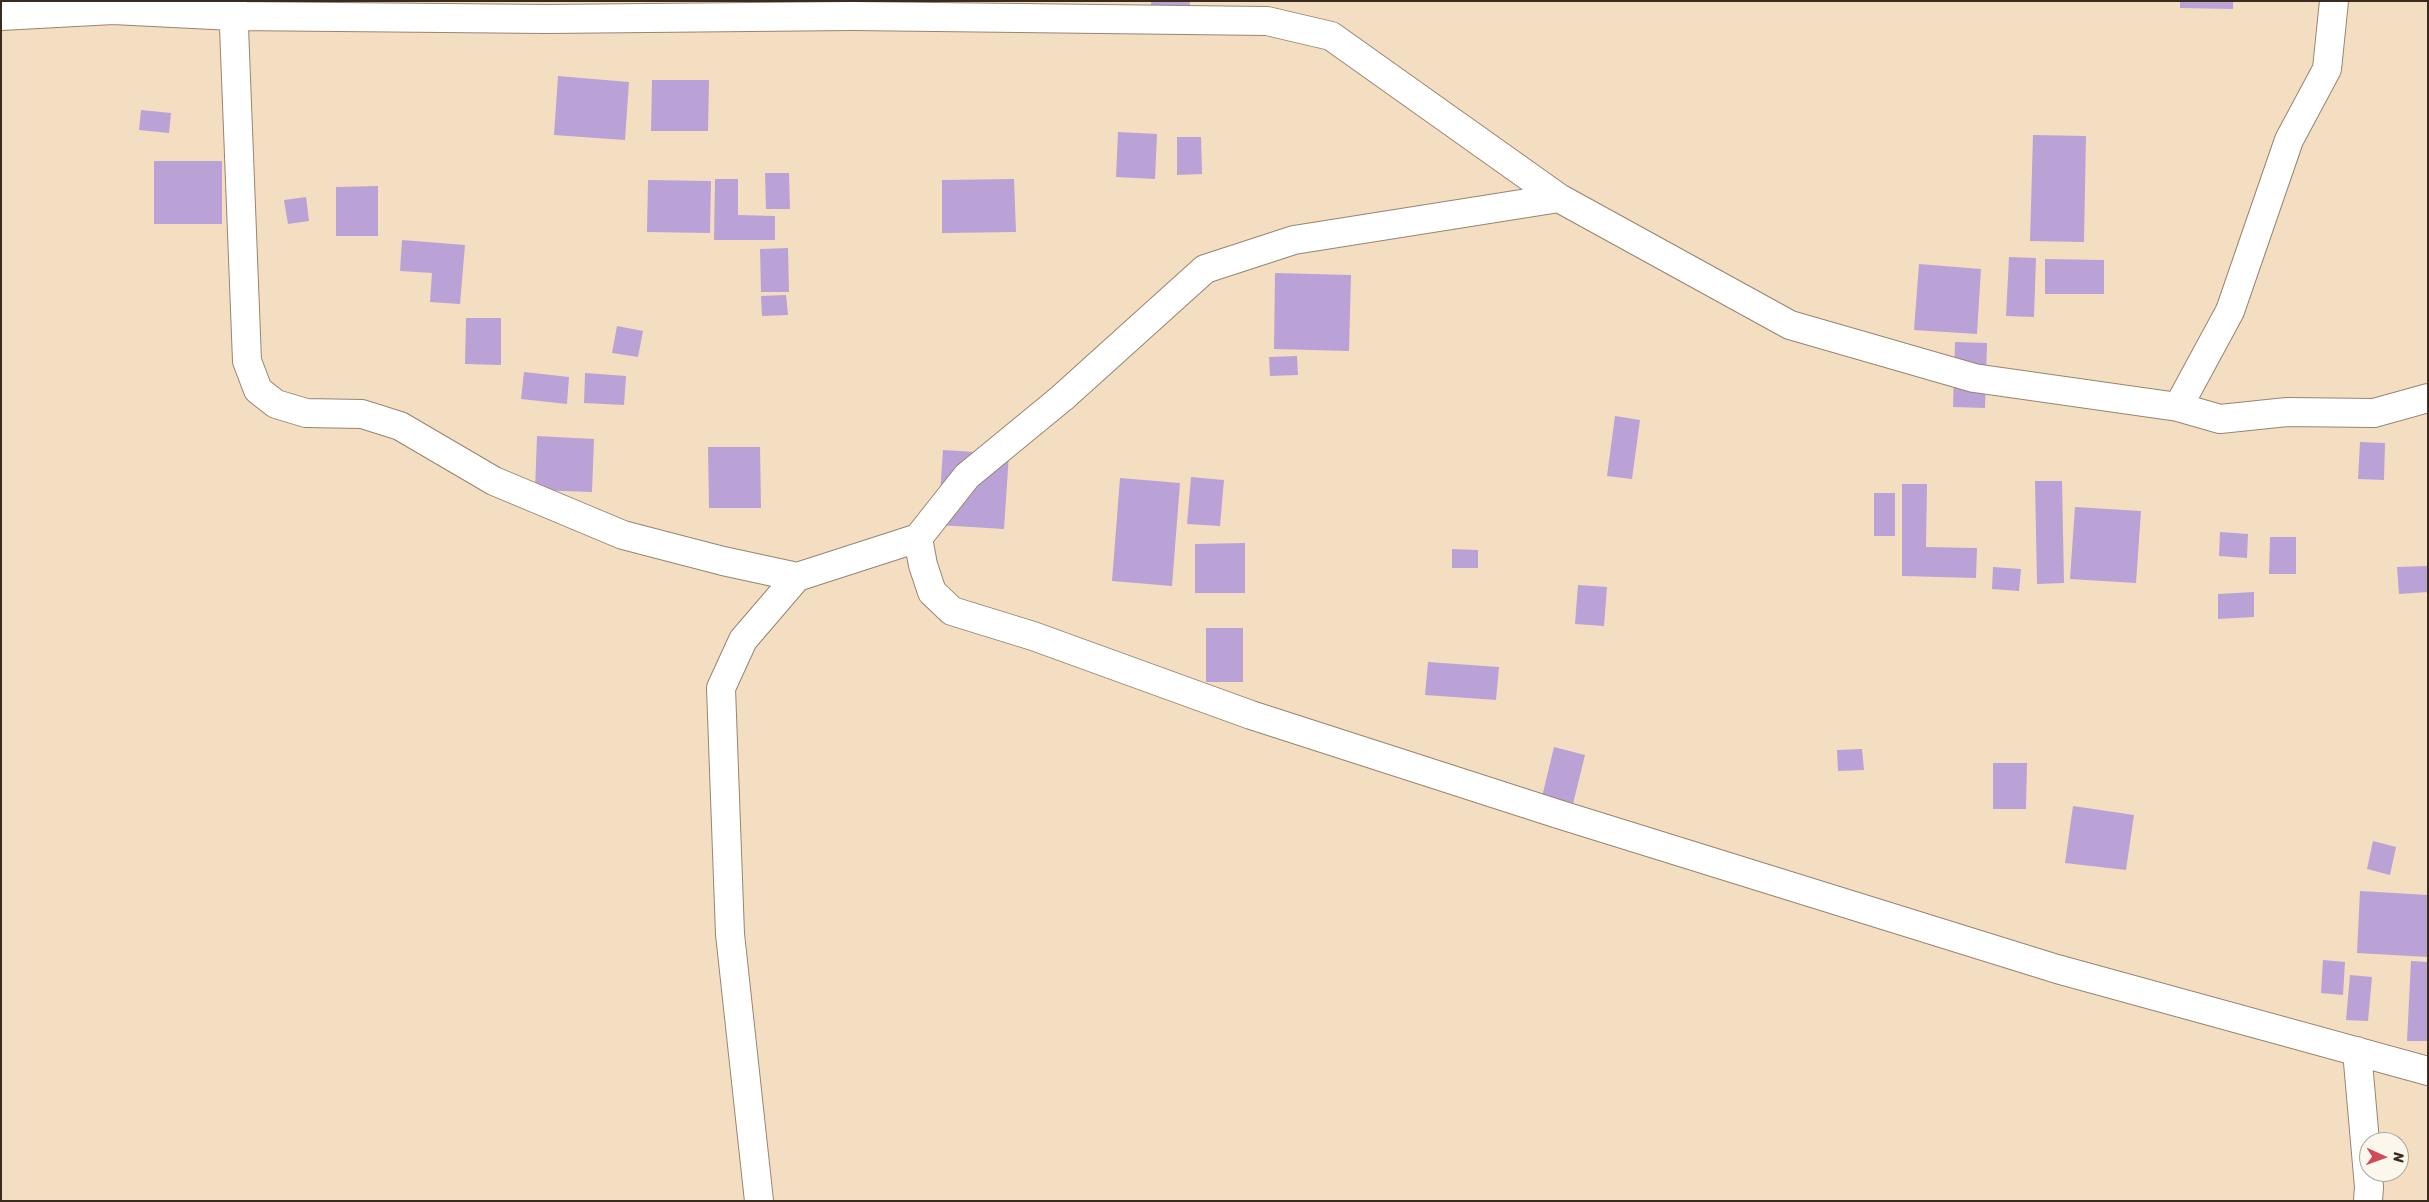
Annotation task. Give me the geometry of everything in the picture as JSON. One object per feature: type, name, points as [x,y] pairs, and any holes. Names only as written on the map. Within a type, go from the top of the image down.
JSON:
[{"type":"street","points":[[2178,407],[2230,311],[2289,140],[2327,69],[2334,1]]},
{"type":"street","points":[[1,16],[113,10],[233,9],[547,19],[862,16],[1267,21],[1331,36],[1558,198],[1790,325],[1974,378],[2178,407],[2220,419],[2287,412],[2374,414],[2428,398]]},
{"type":"street","points":[[233,9],[247,361],[258,390],[276,404],[306,413],[362,414],[400,426],[494,481],[622,535],[723,562],[797,578]]},
{"type":"street","points":[[759,1201],[730,934],[721,688],[742,640],[797,578],[918,538],[967,476],[1062,398],[1205,270],[1294,240],[1558,198]]},
{"type":"street","points":[[918,538],[923,565],[932,592],[952,611],[1033,636],[1251,715],[1558,814],[2057,969],[2428,1071]]},
{"type":"street","points":[[2358,1051],[2369,1187],[2368,1201]]},
{"type":"building","points":[[1151,1],[1190,1],[1189,16],[1151,14]]},
{"type":"building","points":[[2180,1],[2233,1],[2233,9],[2180,8]]},
{"type":"building","points":[[558,76],[629,82],[625,140],[554,135]]},
{"type":"building","points":[[652,80],[709,80],[708,131],[651,131]]},
{"type":"building","points":[[141,110],[171,113],[169,133],[139,130]]},
{"type":"building","points":[[1118,132],[1157,134],[1155,179],[1116,177]]},
{"type":"building","points":[[2033,135],[2086,136],[2084,242],[2030,241]]},
{"type":"building","points":[[1177,137],[1201,137],[1202,174],[1177,175]]},
{"type":"building","points":[[154,161],[222,161],[222,224],[154,224]]},
{"type":"building","points":[[765,173],[789,173],[790,209],[766,209]]},
{"type":"building","points":[[715,179],[738,179],[738,215],[775,216],[775,240],[714,240]]},
{"type":"building","points":[[1014,179],[1016,232],[942,233],[942,180]]},
{"type":"building","points":[[648,180],[711,181],[710,233],[647,232]]},
{"type":"building","points":[[378,186],[378,236],[336,236],[336,187]]},
{"type":"building","points":[[306,197],[309,221],[288,224],[284,200]]},
{"type":"building","points":[[402,240],[465,245],[460,304],[430,302],[432,273],[400,271]]},
{"type":"building","points":[[788,248],[789,292],[761,292],[760,249]]},
{"type":"building","points":[[2009,257],[2036,258],[2034,317],[2006,316]]},
{"type":"building","points":[[2045,259],[2104,260],[2104,294],[2045,294]]},
{"type":"building","points":[[1919,264],[1981,269],[1977,334],[1914,330]]},
{"type":"building","points":[[1275,273],[1351,275],[1349,351],[1274,349]]},
{"type":"building","points":[[786,295],[788,315],[762,316],[761,296]]},
{"type":"building","points":[[466,318],[501,318],[501,365],[465,364]]},
{"type":"building","points":[[617,326],[643,331],[638,357],[612,353]]},
{"type":"building","points":[[1955,342],[1987,343],[1985,408],[1953,407]]},
{"type":"building","points":[[1297,356],[1298,375],[1270,376],[1269,357]]},
{"type":"building","points":[[524,372],[569,377],[567,404],[521,399]]},
{"type":"building","points":[[585,373],[626,376],[624,405],[584,403]]},
{"type":"building","points":[[1615,416],[1640,420],[1632,479],[1607,476]]},
{"type":"building","points":[[537,436],[594,439],[592,492],[535,490]]},
{"type":"building","points":[[2360,442],[2385,443],[2384,480],[2358,479]]},
{"type":"building","points":[[708,447],[760,447],[761,508],[709,508]]},
{"type":"building","points":[[943,450],[1009,454],[1004,529],[938,525]]},
{"type":"building","points":[[1191,477],[1224,480],[1220,526],[1187,524]]},
{"type":"building","points":[[1120,478],[1180,483],[1172,586],[1112,581]]},
{"type":"building","points":[[2035,481],[2062,481],[2064,583],[2037,584]]},
{"type":"building","points":[[1902,484],[1927,484],[1926,547],[1977,548],[1976,578],[1902,576]]},
{"type":"building","points":[[1874,493],[1895,493],[1895,536],[1874,536]]},
{"type":"building","points":[[2075,507],[2141,511],[2136,583],[2070,579]]},
{"type":"building","points":[[2220,532],[2248,534],[2247,558],[2219,556]]},
{"type":"building","points":[[2270,537],[2296,537],[2296,574],[2269,574]]},
{"type":"building","points":[[1245,543],[1245,593],[1195,593],[1195,544]]},
{"type":"building","points":[[1452,549],[1478,550],[1478,568],[1452,568]]},
{"type":"building","points":[[2428,566],[2428,592],[2399,594],[2397,567]]},
{"type":"building","points":[[1993,567],[2021,569],[2019,591],[1992,589]]},
{"type":"building","points":[[1578,585],[1607,587],[1604,626],[1575,624]]},
{"type":"building","points":[[2254,592],[2254,617],[2218,619],[2218,594]]},
{"type":"building","points":[[1206,628],[1243,628],[1243,682],[1206,682]]},
{"type":"building","points":[[1428,662],[1499,667],[1496,700],[1425,695]]},
{"type":"building","points":[[1554,747],[1585,755],[1572,808],[1541,801]]},
{"type":"building","points":[[1862,749],[1864,770],[1838,771],[1837,750]]},
{"type":"building","points":[[1993,763],[2027,763],[2026,809],[1993,809]]},
{"type":"building","points":[[2073,806],[2134,815],[2126,870],[2065,863]]},
{"type":"building","points":[[2373,841],[2396,847],[2390,875],[2367,869]]},
{"type":"building","points":[[2360,891],[2428,895],[2428,957],[2357,953]]},
{"type":"building","points":[[2323,960],[2345,962],[2343,995],[2321,993]]},
{"type":"building","points":[[2411,961],[2428,962],[2428,1041],[2407,1041]]},
{"type":"building","points":[[2350,975],[2372,977],[2368,1021],[2346,1020]]}]
